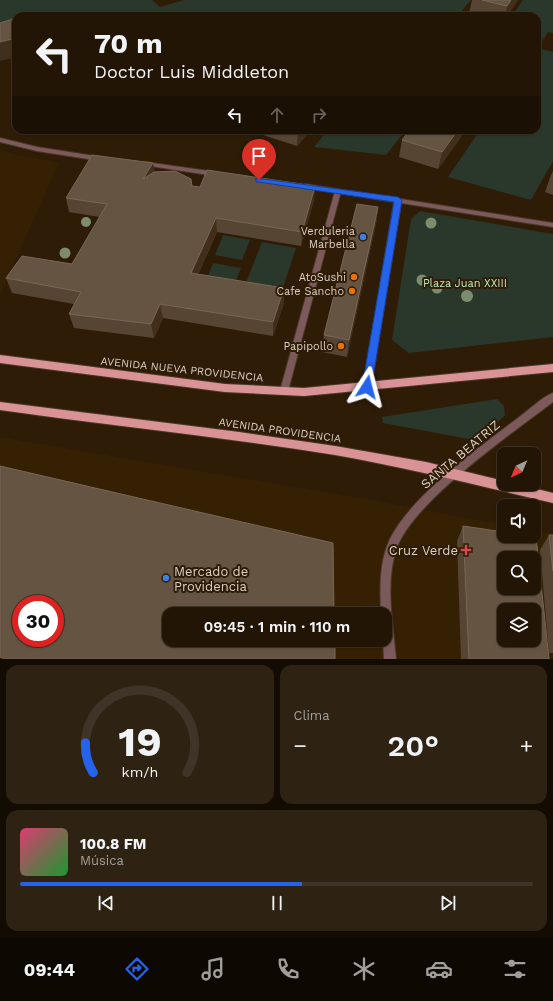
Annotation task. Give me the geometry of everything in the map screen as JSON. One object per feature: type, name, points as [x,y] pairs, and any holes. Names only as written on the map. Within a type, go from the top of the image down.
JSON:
[{"type":"main road","name":"AVENIDA NUEVA PROVIDENCIA","points":[[0,359],[225,388],[304,392],[553,368]]},
{"type":"main road","name":"AVENIDA PROVIDENCIA","points":[[0,406],[294,444],[382,459],[553,498]]},
{"type":"street","points":[[0,140],[37,150],[109,160]]},
{"type":"street","points":[[141,164],[219,175]]},
{"type":"street","points":[[298,185],[553,225]]},
{"type":"street","points":[[284,391],[338,191]]},
{"type":"street","points":[[367,387],[398,200]]},
{"type":"street","name":"SANTA BEATRIZ","points":[[390,659],[387,567],[390,550],[396,536],[405,524],[453,474],[553,397]]},
{"type":"shaded area","points":[[0,151],[59,163],[0,294]]},
{"type":"shaded area","points":[[0,437],[377,501],[497,524],[497,543],[541,543],[541,532],[553,534],[553,659],[0,659]]},
{"type":"green space","points":[[0,0],[152,0],[160,7],[184,0],[471,0],[461,12],[12,12],[12,32],[0,35]]},
{"type":"green space","points":[[523,0],[553,0],[553,33],[548,32],[541,43],[541,12],[515,12]]},
{"type":"green space","points":[[541,49],[553,52],[553,161],[531,200],[448,177],[477,134],[541,134]]},
{"type":"green space","points":[[325,134],[403,134],[386,155],[314,147]]},
{"type":"green space","name":"Plaza Juan XXIII","points":[[420,211],[553,234],[553,337],[409,353],[392,340],[411,219]]},
{"type":"green space","points":[[223,235],[250,240],[242,260],[215,255]]},
{"type":"green space","points":[[262,242],[296,248],[279,300],[242,293]]},
{"type":"green space","points":[[213,263],[241,268],[232,290],[204,285]]},
{"type":"green space","points":[[497,399],[504,406],[505,415],[479,441],[383,423],[382,417]]},
{"type":"building","points":[[482,0],[511,0],[507,6]]},
{"type":"building","points":[[12,19],[12,39],[0,42],[0,23]]},
{"type":"building","points":[[407,134],[455,134],[442,152],[402,140]]},
{"type":"building","points":[[92,155],[153,163],[143,179],[154,172],[175,171],[191,179],[192,186],[200,187],[207,170],[315,186],[302,232],[216,218],[191,273],[284,288],[273,322],[160,304],[151,324],[69,314],[81,292],[6,278],[22,256],[72,264],[107,204],[66,198]]},
{"type":"building","points":[[357,204],[378,207],[349,340],[324,335]]},
{"type":"building","name":"Mercado de Providencia","points":[[0,466],[333,543],[334,607],[162,607],[162,647],[335,647],[335,659],[5,659],[0,657]]},
{"type":"building","points":[[463,526],[497,531],[497,543],[537,543],[538,551],[497,551],[497,595],[541,595],[541,583],[549,659],[469,659]]},
{"type":"building","points":[[549,535],[553,535],[553,571]]},
{"type":"place","name":"Verduleria Marbella","points":[[363,237]]},
{"type":"place","name":"AtoSushi","points":[[354,277]]},
{"type":"place","name":"Cafe Sancho","points":[[352,291]]},
{"type":"place","name":"Papipollo","points":[[341,346]]},
{"type":"place","name":"Cruz Verde","points":[[466,550]]},
{"type":"place","name":"Mercado de Providencia","points":[[166,578]]},
{"type":"route","points":[[259,180],[398,200],[367,387]]}]
